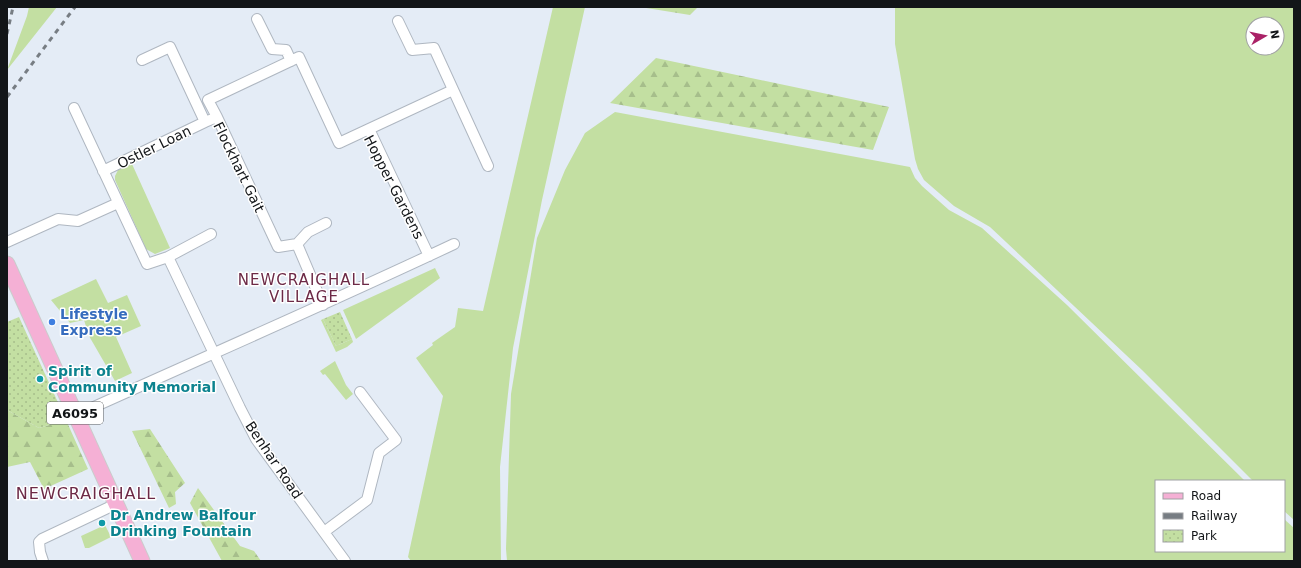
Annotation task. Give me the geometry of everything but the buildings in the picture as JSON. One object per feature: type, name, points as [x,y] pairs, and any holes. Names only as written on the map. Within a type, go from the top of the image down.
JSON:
[{"type":"main road","name":"A6095","points":[[7,264],[142,561]]},
{"type":"street","name":"Hopper Gardens","points":[[257,18],[272,49],[286,50],[291,62],[300,57],[339,143],[369,129],[429,256]]},
{"type":"street","points":[[398,21],[412,50],[434,48],[488,166]]},
{"type":"street","name":"Flockhart Gait","points":[[142,60],[170,46],[205,122],[217,117],[278,247],[297,244]]},
{"type":"street","points":[[217,117],[208,100],[291,62]]},
{"type":"street","points":[[369,129],[453,90]]},
{"type":"street","points":[[74,108],[147,264],[168,257],[211,234]]},
{"type":"street","name":"Ostler Loan","points":[[103,171],[205,122]]},
{"type":"street","points":[[7,242],[58,219],[78,221],[118,203]]},
{"type":"street","points":[[323,305],[297,244],[308,232],[326,223]]},
{"type":"street","points":[[76,415],[323,305],[454,244]]},
{"type":"street","name":"Benhar Road","points":[[168,257],[213,353],[256,439],[345,561]]},
{"type":"street","points":[[324,532],[367,500],[379,453],[396,440],[360,392]]},
{"type":"street","points":[[43,561],[39,547],[39,542],[42,539],[116,504]]},
{"type":"green space","points":[[29,7],[57,7],[7,70],[27,16]]},
{"type":"green space","points":[[553,7],[585,7],[542,200],[513,348],[500,467],[501,561],[411,561],[408,557],[443,396],[416,358],[433,345],[432,343],[455,327],[458,308],[483,311]]},
{"type":"green space","points":[[640,7],[698,7],[690,15]]},
{"type":"green space","points":[[895,7],[1294,7],[1294,520],[1285,512],[1285,480],[1252,480],[1142,370],[990,227],[954,206],[924,180],[918,169],[895,44]]},
{"type":"green space","points":[[656,58],[889,107],[873,150],[610,103]]},
{"type":"green space","points":[[615,112],[910,167],[915,178],[922,186],[949,210],[982,228],[1067,305],[1244,480],[1155,480],[1155,552],[1285,552],[1285,520],[1294,528],[1294,561],[507,561],[506,549],[511,394],[537,238],[565,170],[585,133]]},
{"type":"green space","points":[[132,164],[170,248],[155,254],[146,249],[115,180],[118,170]]},
{"type":"green space","points":[[435,268],[440,278],[356,339],[343,310]]},
{"type":"green space","points":[[96,279],[108,303],[127,295],[141,326],[116,337],[132,373],[115,381],[89,336],[84,320],[70,323],[51,300]]},
{"type":"green space","points":[[340,312],[352,339],[336,346],[323,319]]},
{"type":"green space","points":[[19,317],[66,420],[39,428],[7,410],[7,322]]},
{"type":"green space","points":[[323,319],[336,346],[352,339],[353,342],[347,347],[336,352],[321,320]]},
{"type":"green space","points":[[335,361],[346,385],[353,394],[346,400],[325,374],[323,375],[320,371]]},
{"type":"green space","points":[[7,410],[39,428],[66,420],[88,469],[44,489],[30,462],[7,467]]},
{"type":"green space","points":[[150,429],[185,483],[175,492],[176,504],[169,508],[132,431]]},
{"type":"green space","points":[[198,488],[240,546],[254,551],[261,561],[222,561],[190,503]]},
{"type":"green space","points":[[105,525],[111,537],[89,548],[85,548],[81,536]]},
{"type":"railway","points":[[7,34],[13,7]]},
{"type":"railway","points":[[7,97],[75,7]]},
{"type":"place","name":"Lifestyle Express","points":[[52,322]]},
{"type":"place","name":"Spirit of Community Memorial","points":[[40,379]]},
{"type":"place","name":"Dr Andrew Balfour Drinking Fountain","points":[[102,523]]},
{"type":"district","name":"NEWCRAIGHALL VILLAGE","points":[[304,288]]},
{"type":"district","name":"NEWCRAIGHALL","points":[[86,493]]}]
